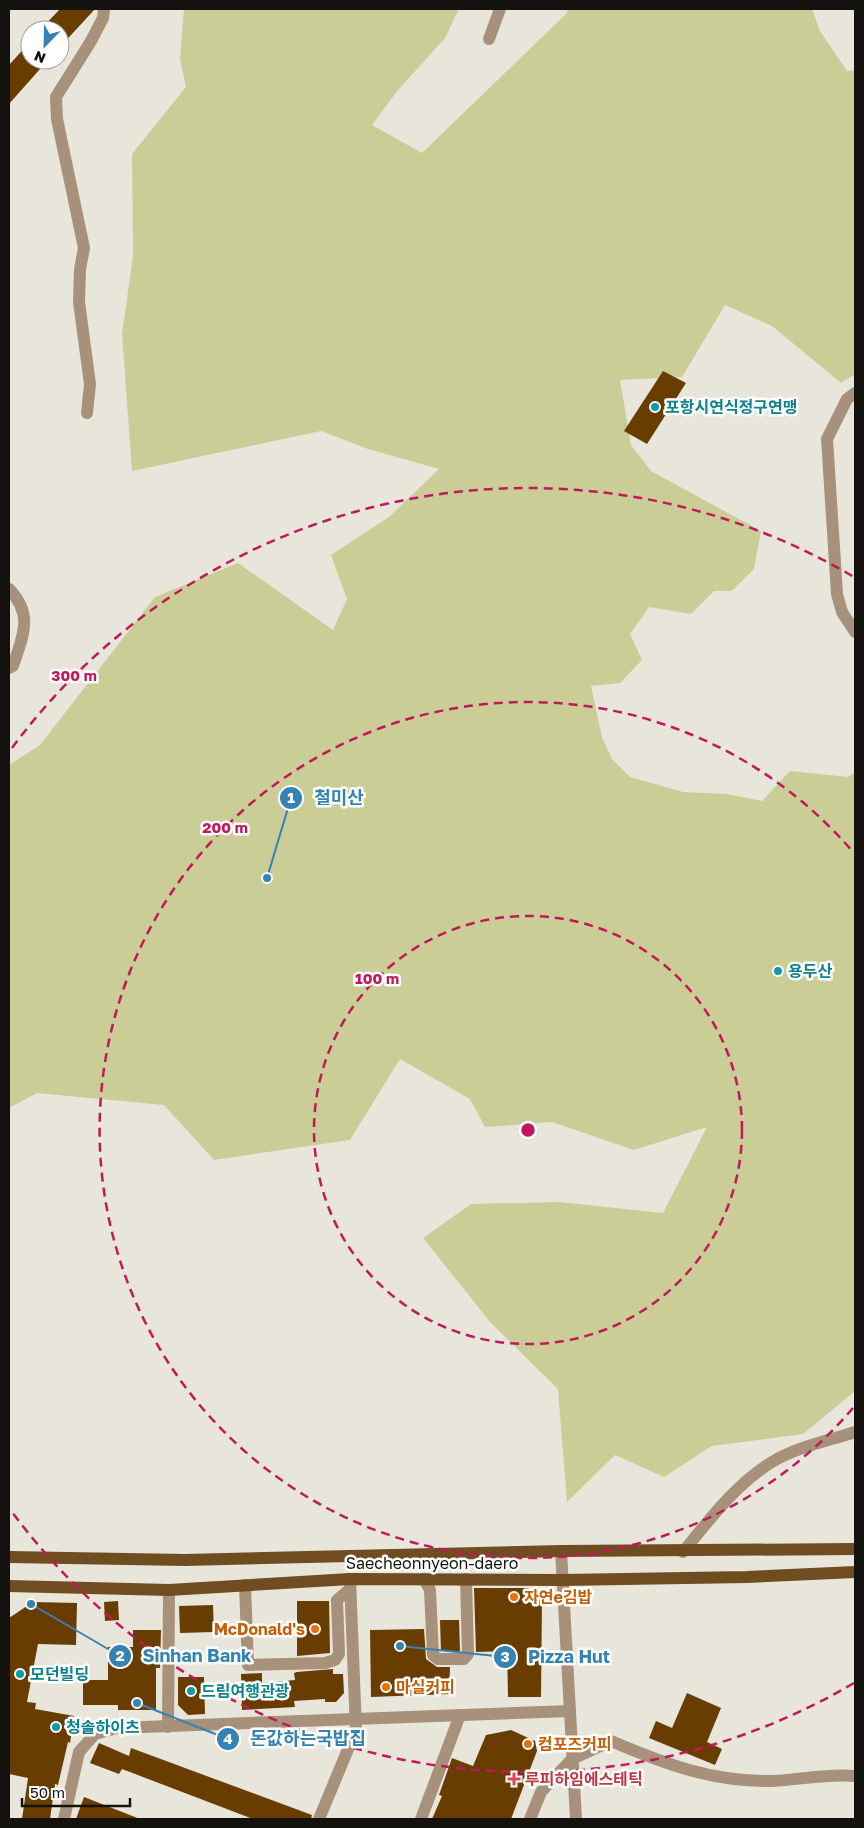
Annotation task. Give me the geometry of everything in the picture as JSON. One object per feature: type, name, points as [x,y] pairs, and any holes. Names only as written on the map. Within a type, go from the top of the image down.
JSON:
[{"type":"main road","name":"Saecheonnyeon-daero","points":[[9,1557],[185,1560],[561,1551],[683,1552],[855,1549]]},
{"type":"main road","name":"Saecheonnyeon-daero","points":[[9,1586],[169,1590],[245,1585],[350,1584],[424,1579],[562,1580],[746,1577],[855,1572]]},
{"type":"street","points":[[87,413],[90,384],[79,302],[80,269],[84,248],[57,119],[56,98],[92,41],[103,18],[104,9]]},
{"type":"street","points":[[490,38],[500,9]]},
{"type":"street","points":[[855,393],[847,399],[827,439],[837,594],[842,612],[855,632]]},
{"type":"street","points":[[9,589],[20,601],[25,627],[12,666],[9,668]]},
{"type":"street","points":[[683,1552],[714,1514],[736,1491],[772,1462],[807,1447],[855,1432]]},
{"type":"street","points":[[561,1551],[576,1819]]},
{"type":"street","points":[[424,1579],[430,1590],[433,1655],[438,1659],[464,1659],[468,1654],[466,1579]]},
{"type":"street","points":[[245,1585],[248,1665],[325,1663],[335,1660],[339,1654],[337,1600],[350,1584]]},
{"type":"street","points":[[319,1819],[356,1730],[350,1584]]},
{"type":"street","points":[[168,1726],[169,1590]]},
{"type":"street","points":[[64,1819],[79,1752],[95,1734],[117,1728],[570,1711]]},
{"type":"street","points":[[421,1819],[460,1716]]},
{"type":"street","points":[[530,1819],[541,1792],[572,1759],[611,1741],[665,1764],[718,1778],[771,1781],[842,1775],[855,1776]]},
{"type":"green space","points":[[184,9],[459,9],[445,38],[398,90],[372,125],[422,153],[567,13],[567,9],[812,9],[820,31],[847,71],[855,70],[855,374],[841,383],[772,326],[725,305],[682,377],[620,380],[631,445],[651,471],[761,531],[754,569],[732,591],[714,591],[691,614],[649,607],[630,634],[642,660],[620,683],[591,686],[602,737],[612,759],[630,777],[683,792],[727,794],[762,801],[790,771],[848,777],[855,772],[855,1391],[803,1434],[712,1446],[664,1477],[615,1455],[567,1502],[558,1389],[491,1323],[423,1238],[471,1204],[559,1202],[663,1213],[707,1127],[634,1150],[552,1122],[485,1127],[470,1099],[400,1059],[350,1140],[214,1160],[164,1105],[37,1093],[9,1108],[9,765],[40,745],[155,597],[238,563],[333,630],[347,599],[331,555],[389,517],[439,469],[368,449],[321,431],[132,471],[122,334],[133,256],[132,154],[186,87],[180,59]]},
{"type":"building","points":[[60,9],[95,9],[70,36],[70,20],[50,20]]},
{"type":"building","points":[[20,53],[20,70],[39,70],[9,104],[9,65]]},
{"type":"building","name":"포항시연식정구연맹","points":[[663,371],[686,383],[647,444],[624,431]]},
{"type":"building","points":[[474,1588],[528,1588],[542,1600],[541,1697],[508,1697],[507,1651],[476,1652]]},
{"type":"building","points":[[118,1601],[119,1620],[105,1621],[104,1602]]},
{"type":"building","name":"McDonald's","points":[[297,1601],[329,1601],[330,1653],[297,1656]]},
{"type":"building","points":[[33,1602],[77,1603],[76,1645],[38,1644],[27,1702],[36,1703],[35,1709],[74,1716],[70,1743],[68,1742],[58,1785],[55,1784],[50,1819],[22,1819],[28,1778],[9,1774],[9,1618]]},
{"type":"building","points":[[213,1605],[214,1632],[180,1633],[179,1606]]},
{"type":"building","points":[[440,1620],[459,1620],[460,1651],[441,1651]]},
{"type":"building","points":[[424,1629],[426,1659],[437,1667],[450,1667],[449,1694],[371,1697],[370,1630]]},
{"type":"building","points":[[133,1630],[161,1630],[160,1668],[156,1668],[156,1710],[118,1710],[118,1705],[83,1705],[83,1680],[108,1680],[108,1647],[133,1647]]},
{"type":"building","points":[[333,1669],[333,1674],[343,1674],[344,1693],[336,1702],[325,1702],[325,1699],[294,1701],[295,1707],[242,1710],[241,1674],[262,1673],[262,1683],[295,1680],[294,1673],[297,1672]]},
{"type":"building","name":"드림여행관광","points":[[178,1677],[204,1677],[205,1714],[188,1715],[178,1705]]},
{"type":"building","points":[[687,1693],[721,1708],[707,1742],[722,1749],[715,1765],[649,1738],[656,1721],[672,1728]]},
{"type":"building","points":[[511,1730],[535,1741],[537,1751],[511,1819],[432,1819],[442,1796],[439,1795],[452,1758],[473,1766],[486,1735]]},
{"type":"building","points":[[99,1743],[129,1756],[131,1748],[312,1815],[311,1819],[253,1819],[122,1769],[119,1774],[90,1763]]},
{"type":"building","points":[[84,1797],[140,1819],[76,1819]]},
{"type":"place","name":"포항시연식정구연맹","points":[[655,407]]},
{"type":"place","name":"철미산","points":[[267,878]]},
{"type":"place","name":"용두산","points":[[778,971]]},
{"type":"place","name":"자연e김밥","points":[[514,1597]]},
{"type":"place","name":"Sinhan Bank","points":[[31,1604]]},
{"type":"place","name":"McDonald's","points":[[315,1629]]},
{"type":"place","name":"Pizza Hut","points":[[400,1646]]},
{"type":"place","name":"모던빌딩","points":[[20,1674]]},
{"type":"place","name":"마실커피","points":[[386,1687]]},
{"type":"place","name":"드림여행관광","points":[[191,1691]]},
{"type":"place","name":"돈값하는국밥집","points":[[137,1703]]},
{"type":"place","name":"청솔하이츠","points":[[56,1727]]},
{"type":"place","name":"컴포즈커피","points":[[528,1744]]},
{"type":"place","name":"루피하임에스테틱","points":[[514,1779]]}]
